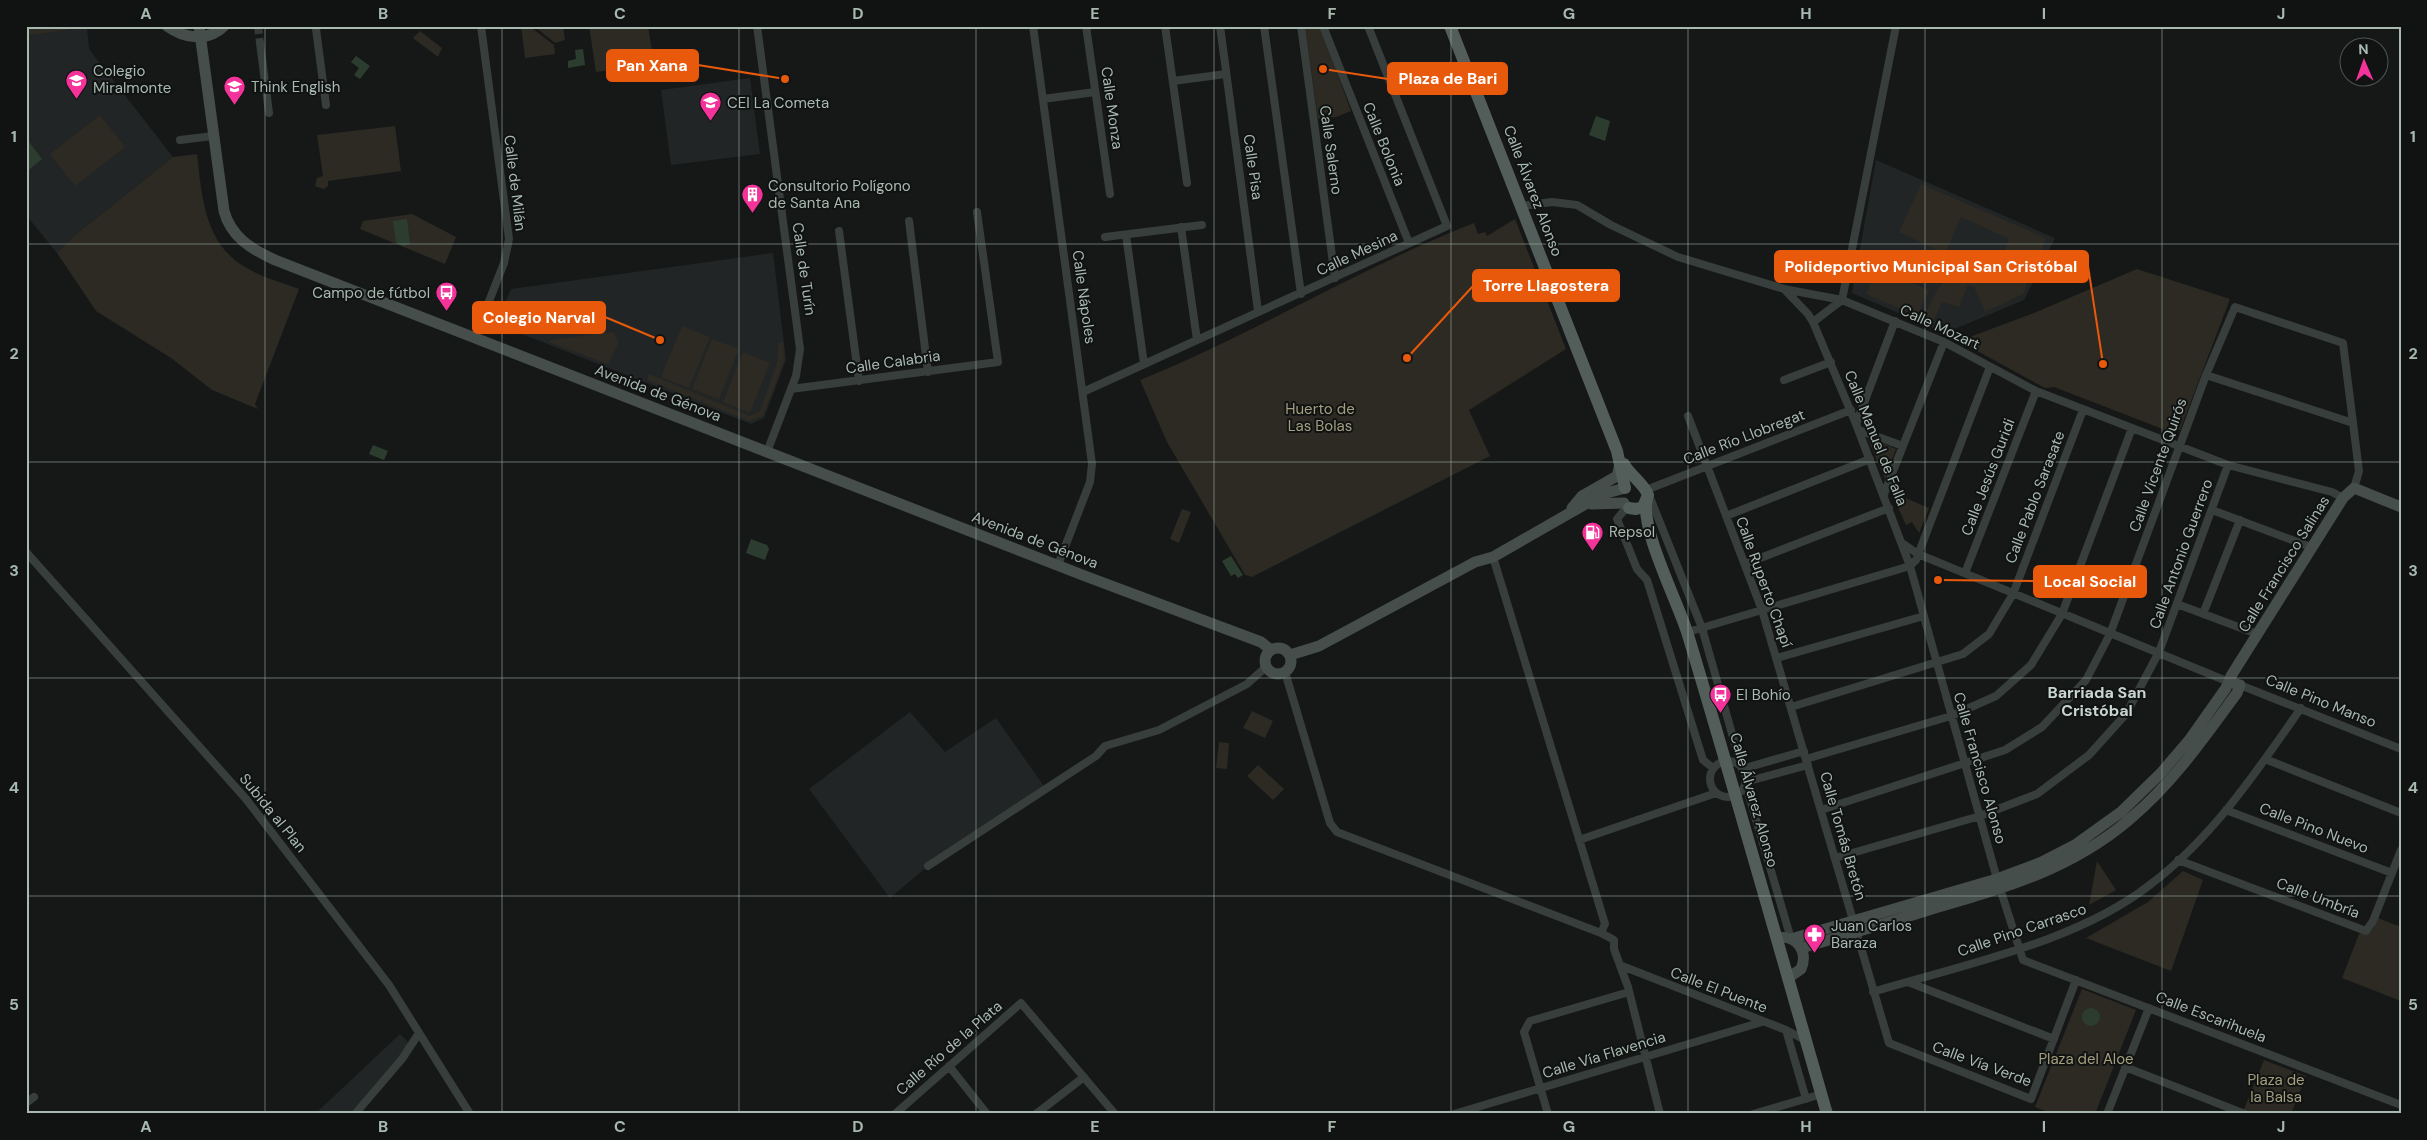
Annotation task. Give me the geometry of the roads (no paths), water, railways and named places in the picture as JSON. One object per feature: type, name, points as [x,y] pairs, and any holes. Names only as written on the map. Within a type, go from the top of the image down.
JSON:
[{"type":"main road","name":"Calle Álvarez Alonso","points":[[1450,26],[1618,455],[1628,472],[1645,488],[1646,510],[1651,537]]},
{"type":"main road","name":"Calle Álvarez Alonso","points":[[1618,455],[1624,488]]},
{"type":"main road","points":[[1633,483],[1645,488],[1641,508],[1627,506],[1622,496],[1624,488],[1633,483]]},
{"type":"main road","name":"Calle Álvarez Alonso","points":[[1627,506],[1639,516],[1651,537],[1688,632],[1827,1114]]},
{"type":"street","points":[[167,26],[179,33],[200,32],[213,35],[224,26]]},
{"type":"street","name":"Calle de Milán","points":[[475,337],[504,263],[509,239],[482,26]]},
{"type":"street","name":"Calle de Turín","points":[[758,26],[800,341],[800,359],[791,389],[767,452]]},
{"type":"street","name":"Calle Nápoles","points":[[1033,26],[1092,470],[1058,566]]},
{"type":"street","name":"Calle Monza","points":[[1086,26],[1110,194]]},
{"type":"street","points":[[1165,26],[1187,183]]},
{"type":"street","name":"Calle Pisa","points":[[1220,26],[1258,311]]},
{"type":"street","name":"Calle Pisa","points":[[1264,26],[1300,294]]},
{"type":"street","name":"Calle Salerno","points":[[1301,26],[1335,278]]},
{"type":"street","name":"Calle Bolonia","points":[[1323,26],[1409,244]]},
{"type":"street","name":"Calle Mesina","points":[[1083,392],[1447,226],[1368,26]]},
{"type":"street","points":[[1814,322],[1842,300],[1896,26]]},
{"type":"street","points":[[316,29],[326,105]]},
{"type":"street","name":"Avenida de Génova","points":[[200,32],[225,216],[233,231],[244,243],[275,260],[1058,566],[1261,642],[1271,650]]},
{"type":"street","points":[[260,43],[270,113]]},
{"type":"street","points":[[1173,81],[1226,74]]},
{"type":"street","points":[[1043,99],[1095,92]]},
{"type":"street","points":[[180,140],[213,136]]},
{"type":"street","name":"Calle Mozart","points":[[1521,206],[1552,202],[1577,205],[1611,225],[1678,256],[1784,289],[1842,300],[1944,342],[2036,392],[2228,465],[2332,492],[2343,498]]},
{"type":"street","name":"Calle Calabria","points":[[791,389],[998,362],[977,212]]},
{"type":"street","points":[[909,221],[928,372]]},
{"type":"street","points":[[1105,238],[1202,225]]},
{"type":"street","points":[[1181,228],[1196,340]]},
{"type":"street","points":[[839,231],[859,381]]},
{"type":"street","points":[[1126,235],[1144,364]]},
{"type":"street","name":"Calle Manuel de Falla","points":[[1784,289],[1814,322],[1858,427],[1902,542],[1924,616]]},
{"type":"street","name":"Calle Vicente Quirós","points":[[1822,810],[1965,765],[2005,750],[2042,727],[2086,680],[2110,634],[2206,375],[2235,307],[2342,343],[2353,424]]},
{"type":"street","points":[[1895,321],[1858,427],[1903,446]]},
{"type":"street","points":[[1884,494],[1944,342]]},
{"type":"street","points":[[1784,380],[1831,362]]},
{"type":"street","points":[[1688,632],[1910,566],[1918,554],[1990,367]]},
{"type":"street","points":[[2206,375],[2353,424],[2359,471],[2354,488],[2401,507]]},
{"type":"street","name":"Calle Jesús Guridi","points":[[1965,573],[2036,392]]},
{"type":"street","name":"Calle Río Llobregat","points":[[1645,488],[1851,410]]},
{"type":"street","name":"Calle Pablo Sarasate","points":[[1791,707],[1937,664],[1963,654],[1988,634],[2013,594],[2084,410]]},
{"type":"street","name":"Calle Ruperto Chapí","points":[[1688,416],[1762,610],[1806,758]]},
{"type":"street","points":[[1806,758],[1742,769],[1735,763],[1726,761],[1713,768],[1710,782],[1716,793],[1726,797],[1736,795],[1741,792],[1746,782],[1806,758],[1951,716],[1996,696],[2031,665],[2062,614],[2132,428]]},
{"type":"street","points":[[1565,515],[1582,496],[1617,476],[1618,455]]},
{"type":"street","points":[[1726,516],[1870,459]]},
{"type":"street","name":"Calle Antonio Guerrero","points":[[1835,858],[1980,816],[2037,794],[2089,755],[2126,714],[2159,652],[2228,465]]},
{"type":"street","points":[[1290,655],[1318,646],[1475,562],[1493,557],[1604,494],[1624,488]]},
{"type":"street","name":"Calle Álvarez Alonso","points":[[1645,488],[1654,503],[1702,628],[1792,939]]},
{"type":"street","name":"Calle Francisco Salinas","points":[[1854,927],[1999,884],[2059,854],[2093,833],[2121,812],[2176,756],[2235,683],[2258,634],[2311,547],[2343,498],[2354,488]]},
{"type":"street","points":[[1565,515],[1589,504],[1627,506]]},
{"type":"street","name":"Calle Álvarez Alonso","points":[[1627,506],[1617,519],[1637,569],[1648,580],[1703,760],[1713,768]]},
{"type":"street","points":[[1745,564],[1889,508]]},
{"type":"street","points":[[2212,510],[2311,547]]},
{"type":"street","points":[[2203,614],[2240,520]]},
{"type":"street","name":"Calle Pino Manso","points":[[1902,542],[1918,554],[2013,594],[2401,749]]},
{"type":"street","name":"Subida al Plan","points":[[26,552],[246,799],[390,985],[470,1114]]},
{"type":"street","points":[[1493,557],[1605,924],[1601,933]]},
{"type":"street","points":[[2177,604],[2258,634]]},
{"type":"street","points":[[1777,658],[1924,616]]},
{"type":"street","name":"Calle Francisco Alonso","points":[[1924,616],[1999,884],[2019,948]]},
{"type":"street","points":[[1282,648],[1290,655],[1291,665],[1285,672],[1274,674],[1266,668],[1265,660],[1271,650],[1282,648]]},
{"type":"street","points":[[928,866],[1088,761],[1105,746],[1159,730],[1247,684],[1266,668]]},
{"type":"street","points":[[1285,672],[1330,823],[1337,832],[1601,933],[1614,940],[1614,949],[1622,966],[1660,1114]]},
{"type":"street","name":"Calle Pino Carrasco","points":[[1874,992],[2019,948],[2095,920],[2151,885],[2202,838],[2226,810],[2300,708]]},
{"type":"street","name":"Calle Tomás Bretón","points":[[1806,758],[1889,1043]]},
{"type":"street","points":[[2264,759],[2401,813]]},
{"type":"street","points":[[1579,840],[1716,793]]},
{"type":"street","name":"Calle Pino Nuevo","points":[[2226,810],[2392,873]]},
{"type":"street","name":"Calle Umbría","points":[[2178,860],[2366,931],[2373,921],[2401,850]]},
{"type":"street","points":[[1777,938],[1792,939],[1854,927]]},
{"type":"street","points":[[1801,948],[1854,927]]},
{"type":"street","points":[[1788,978],[1798,972],[1802,965],[1801,948],[1792,939]]},
{"type":"street","name":"Calle Escarihuela","points":[[2019,948],[2023,960],[2401,1106]]},
{"type":"street","name":"Calle El Puente","points":[[1622,966],[1786,1030],[1806,1041]]},
{"type":"street","name":"Calle Vía Verde","points":[[1889,1043],[2031,1099],[2076,980]]},
{"type":"street","points":[[1908,982],[2054,1039]]},
{"type":"street","points":[[1548,1114],[1524,1032],[1530,1021],[1629,992]]},
{"type":"street","name":"Calle Río de la Plata","points":[[895,1114],[1021,1003],[1084,1077]]},
{"type":"street","points":[[2107,1114],[2149,1008]]},
{"type":"street","name":"Calle Vía Flavencia","points":[[1454,1114],[1473,1111],[1762,1022]]},
{"type":"street","points":[[1786,1030],[1806,1099]]},
{"type":"street","points":[[355,1114],[402,1059],[419,1033]]},
{"type":"street","points":[[949,1066],[987,1114]]},
{"type":"street","points":[[2125,1068],[2245,1114]]},
{"type":"street","points":[[1036,1114],[1084,1077],[1115,1114]]},
{"type":"street","points":[[1753,1114],[1822,1094]]},
{"type":"street","points":[[26,1103],[34,1097]]},
{"type":"tunnel","points":[[258,26],[260,43]]},
{"type":"place","name":"Plaza de Bari","points":[[1323,69]]},
{"type":"place","name":"Pan Xana","points":[[785,79]]},
{"type":"place","name":"Colegio Miralmonte","points":[[77,99]]},
{"type":"place","name":"Think English","points":[[235,106]]},
{"type":"place","name":"CEI La Cometa","points":[[711,122]]},
{"type":"place","name":"Consultorio Polígono de Santa Ana","points":[[752,214]]},
{"type":"place","name":"Campo de fútbol","points":[[446,312]]},
{"type":"place","name":"Colegio Narval","points":[[660,340]]},
{"type":"place","name":"Torre Llagostera","points":[[1407,358]]},
{"type":"place","name":"Polideportivo Municipal San Cristóbal","points":[[2103,364]]},
{"type":"place","name":"Repsol","points":[[1593,551]]},
{"type":"place","name":"Local Social","points":[[1938,580]]},
{"type":"place","name":"El Bohío","points":[[1720,714]]},
{"type":"place","name":"Juan Carlos Baraza","points":[[1815,954]]},
{"type":"district","name":"Barriada San Cristóbal","points":[[2097,701]]},
{"type":"park label","name":"Huerto de Las Bolas","points":[[1320,418]]},
{"type":"park label","name":"Plaza del Aloe","points":[[2086,1059]]},
{"type":"park label","name":"Plaza de la Balsa","points":[[2276,1088]]}]
